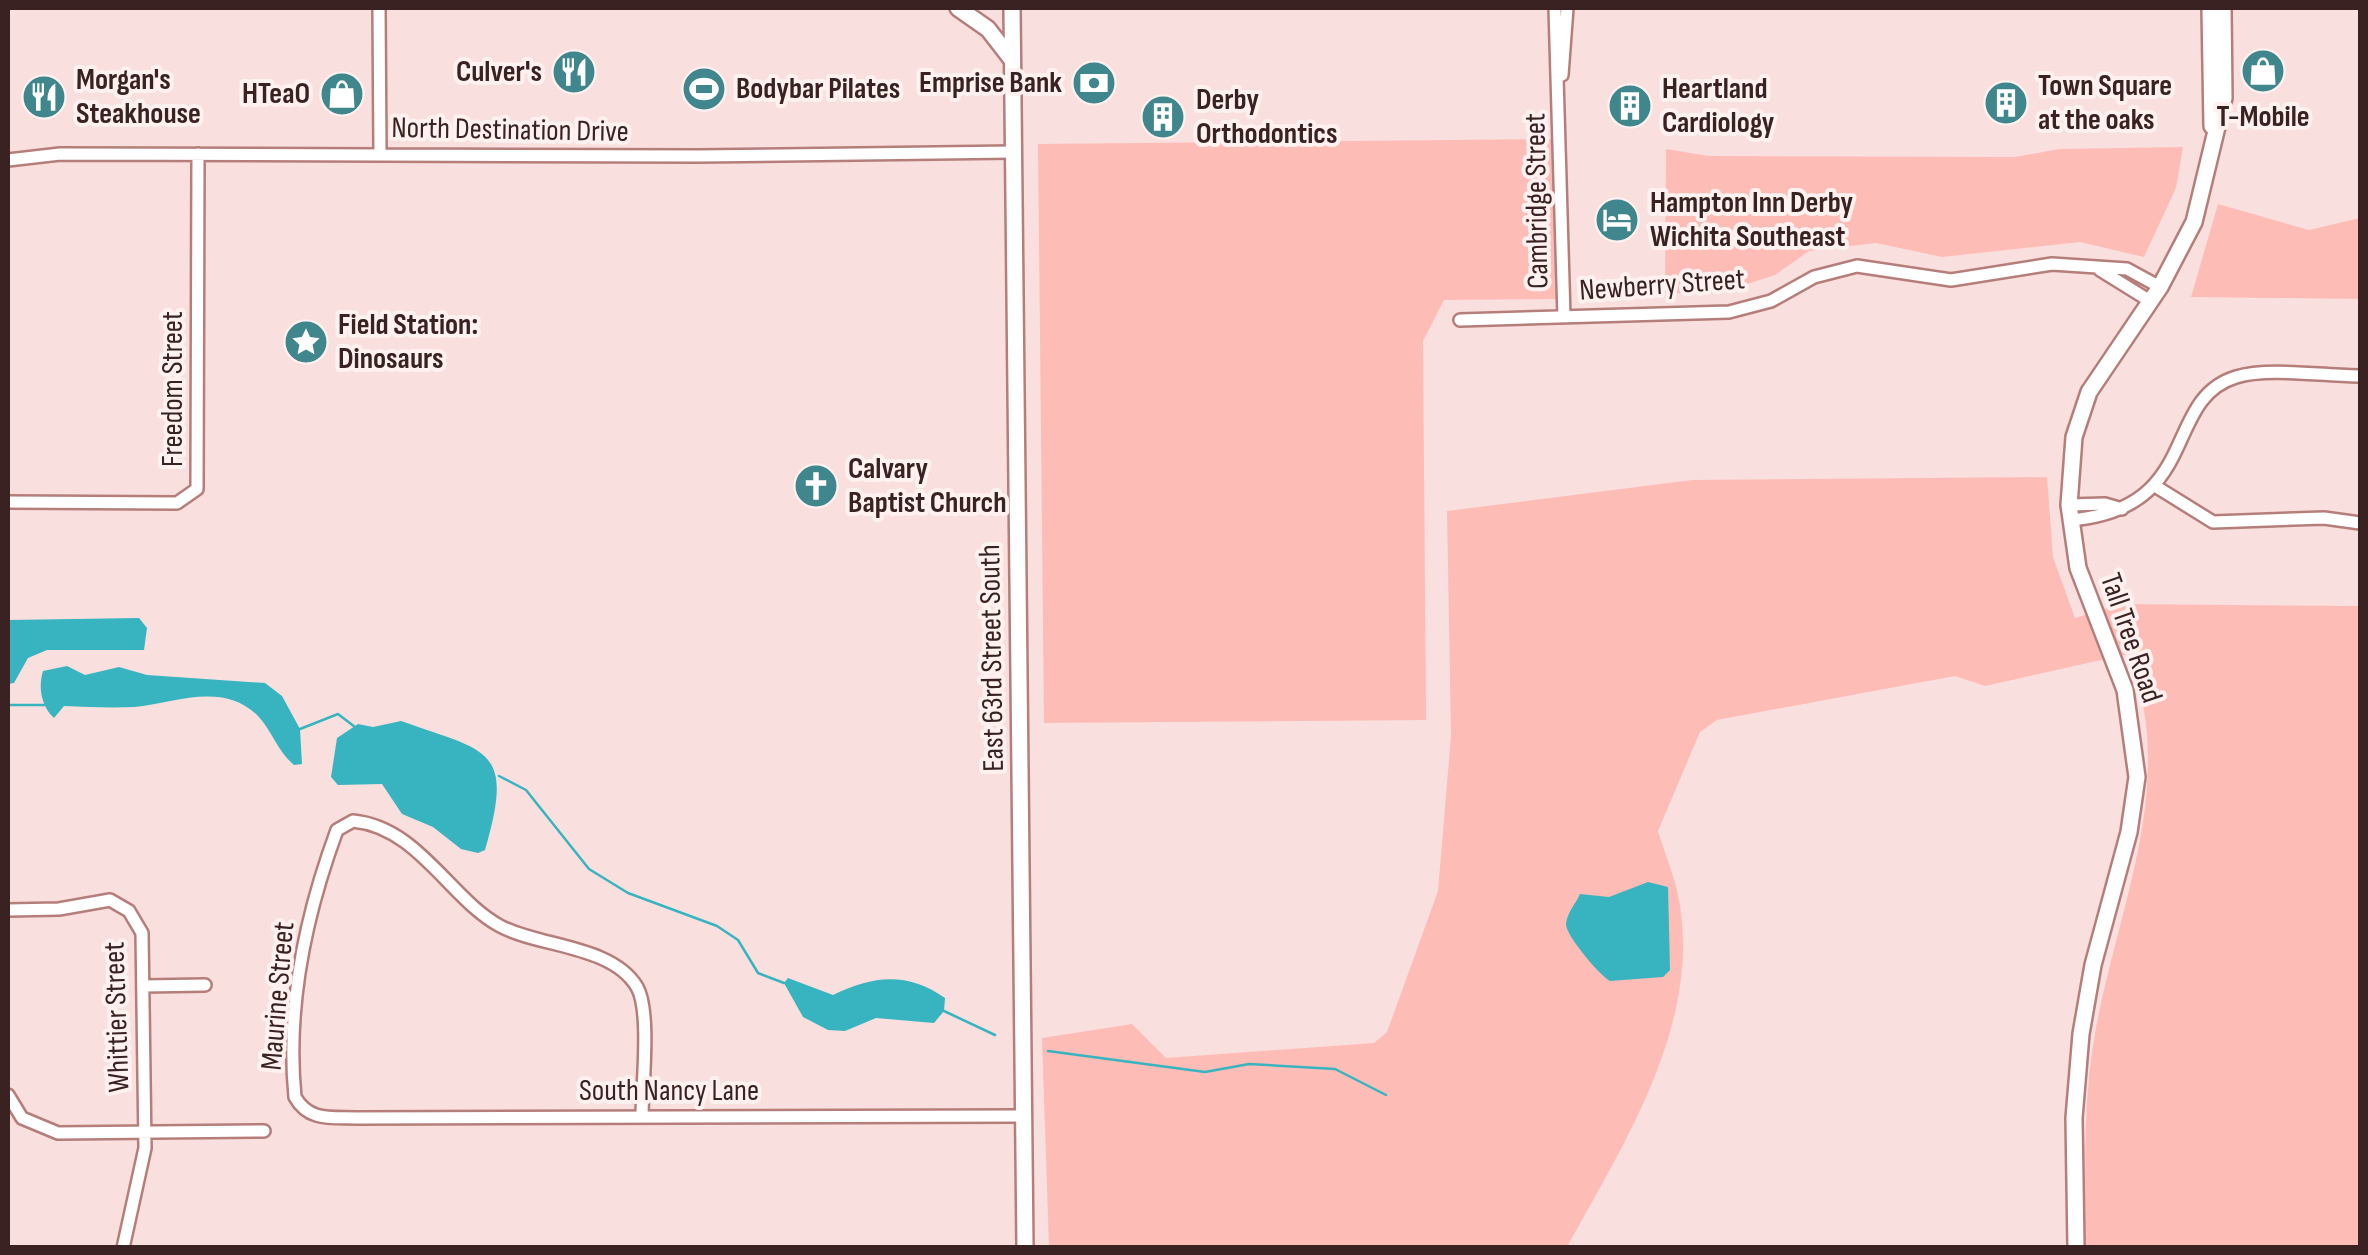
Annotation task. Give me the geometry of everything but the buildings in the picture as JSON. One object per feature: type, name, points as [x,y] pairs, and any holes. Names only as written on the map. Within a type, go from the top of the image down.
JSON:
[{"type":"street","points":[[379,8],[380,154]]},
{"type":"street","points":[[958,8],[988,30],[1012,60]]},
{"type":"street","name":"East 63rd Street South","points":[[1012,8],[1025,1248]]},
{"type":"street","name":"Cambridge Street","points":[[1554,8],[1560,84],[1564,317]]},
{"type":"street","name":"Cambridge Street","points":[[1560,84],[1567,8]]},
{"type":"street","name":"Tall Tree Road","points":[[2210,8],[2208,98],[2213,135]]},
{"type":"street","name":"Tall Tree Road","points":[[2076,1248],[2074,1118],[2081,1034],[2092,965],[2129,832],[2137,777],[2125,690],[2078,568],[2069,513],[2074,438],[2089,392],[2155,294],[2194,222],[2224,98],[2223,8]]},
{"type":"street","name":"North Destination Drive","points":[[8,160],[60,154],[698,156],[1013,152]]},
{"type":"street","name":"Freedom Street","points":[[8,502],[178,503],[198,489],[198,154]]},
{"type":"street","name":"Newberry Street","points":[[1460,320],[1730,312],[1771,301],[1814,277],[1856,266],[1951,280],[2052,264],[2096,268],[2155,294]]},
{"type":"street","points":[[2069,513],[2106,517],[2155,486],[2204,400],[2231,378],[2360,376]]},
{"type":"street","points":[[2155,486],[2214,522],[2324,518],[2360,522]]},
{"type":"street","name":"Maurine Street","points":[[314,1116],[296,1100],[294,1087],[300,966],[326,860],[337,830],[348,821],[363,822],[413,849],[500,926],[606,962],[630,978],[642,1003],[642,1116]]},
{"type":"street","name":"Whittier Street","points":[[8,910],[59,909],[102,899],[118,903],[132,914],[142,933],[144,1158],[123,1248]]},
{"type":"street","points":[[144,986],[205,985]]},
{"type":"street","points":[[8,1095],[22,1118],[36,1128],[58,1133],[264,1131]]},
{"type":"street","name":"South Nancy Lane","points":[[314,1116],[1024,1116]]},
{"type":"shaded area","points":[[1559,139],[1560,299],[1444,300],[1423,341],[1426,720],[1044,723],[1038,144]]},
{"type":"shaded area","points":[[2183,147],[2176,188],[2144,257],[2080,242],[1942,257],[1876,243],[1809,251],[1775,275],[1720,293],[1665,293],[1666,149],[1709,156],[2015,157],[2059,149]]},
{"type":"shaded area","points":[[2218,204],[2309,230],[2360,218],[2360,299],[2191,297]]},
{"type":"shaded area","points":[[2047,477],[2053,557],[2075,618],[2120,604],[2360,606],[2360,1247],[2085,1247],[2091,1060],[2146,797],[2148,749],[2142,702],[2128,654],[1985,686],[1955,676],[1717,720],[1700,732],[1658,831],[1677,890],[1683,938],[1680,985],[1670,1031],[1635,1121],[1567,1247],[1049,1247],[1042,1038],[1132,1024],[1166,1058],[1374,1043],[1387,1032],[1438,891],[1451,736],[1447,511],[1692,480]]},
{"type":"water","points":[[139,618],[147,628],[144,650],[47,650],[28,658],[14,683],[8,684],[8,620]]},
{"type":"water","points":[[67,666],[85,675],[119,667],[147,675],[265,683],[282,696],[300,729],[302,764],[294,765],[288,760],[258,716],[230,699],[198,697],[134,707],[64,706],[54,718],[42,696],[43,671]]},
{"type":"water","points":[[401,721],[474,748],[487,759],[495,772],[497,791],[485,850],[478,853],[461,849],[433,827],[402,814],[382,784],[338,785],[331,777],[337,738],[358,724],[373,727]]},
{"type":"water","points":[[1648,882],[1668,887],[1670,970],[1663,977],[1610,981],[1571,936],[1566,924],[1568,915],[1580,894],[1609,897]]},
{"type":"water","points":[[788,978],[833,995],[876,980],[903,980],[945,998],[944,1011],[934,1023],[876,1018],[845,1031],[828,1030],[803,1017],[784,983]]},
{"type":"waterway","points":[[8,705],[44,705]]},
{"type":"waterway","points":[[300,729],[338,714],[355,727]]},
{"type":"waterway","points":[[499,776],[526,790],[589,869],[628,893],[717,926],[738,940],[758,973],[784,983]]},
{"type":"waterway","points":[[944,1011],[995,1035]]},
{"type":"waterway","points":[[1048,1051],[1205,1072],[1249,1064],[1335,1069],[1386,1095]]},
{"type":"place","name":"T-Mobile","points":[[2263,71]]},
{"type":"place","name":"Culver's","points":[[574,72]]},
{"type":"place","name":"Emprise Bank","points":[[1094,83]]},
{"type":"place","name":"Bodybar Pilates","points":[[704,89]]},
{"type":"place","name":"HTeaO","points":[[342,94]]},
{"type":"place","name":"Morgan's Steakhouse","points":[[44,97]]},
{"type":"place","name":"Town Square at the oaks","points":[[2006,103]]},
{"type":"place","name":"Heartland Cardiology","points":[[1630,106]]},
{"type":"place","name":"Derby Orthodontics","points":[[1163,117]]},
{"type":"place","name":"Hampton Inn Derby Wichita Southeast","points":[[1617,220]]},
{"type":"place","name":"Field Station: Dinosaurs","points":[[306,342]]},
{"type":"place","name":"Calvary Baptist Church","points":[[816,486]]}]
